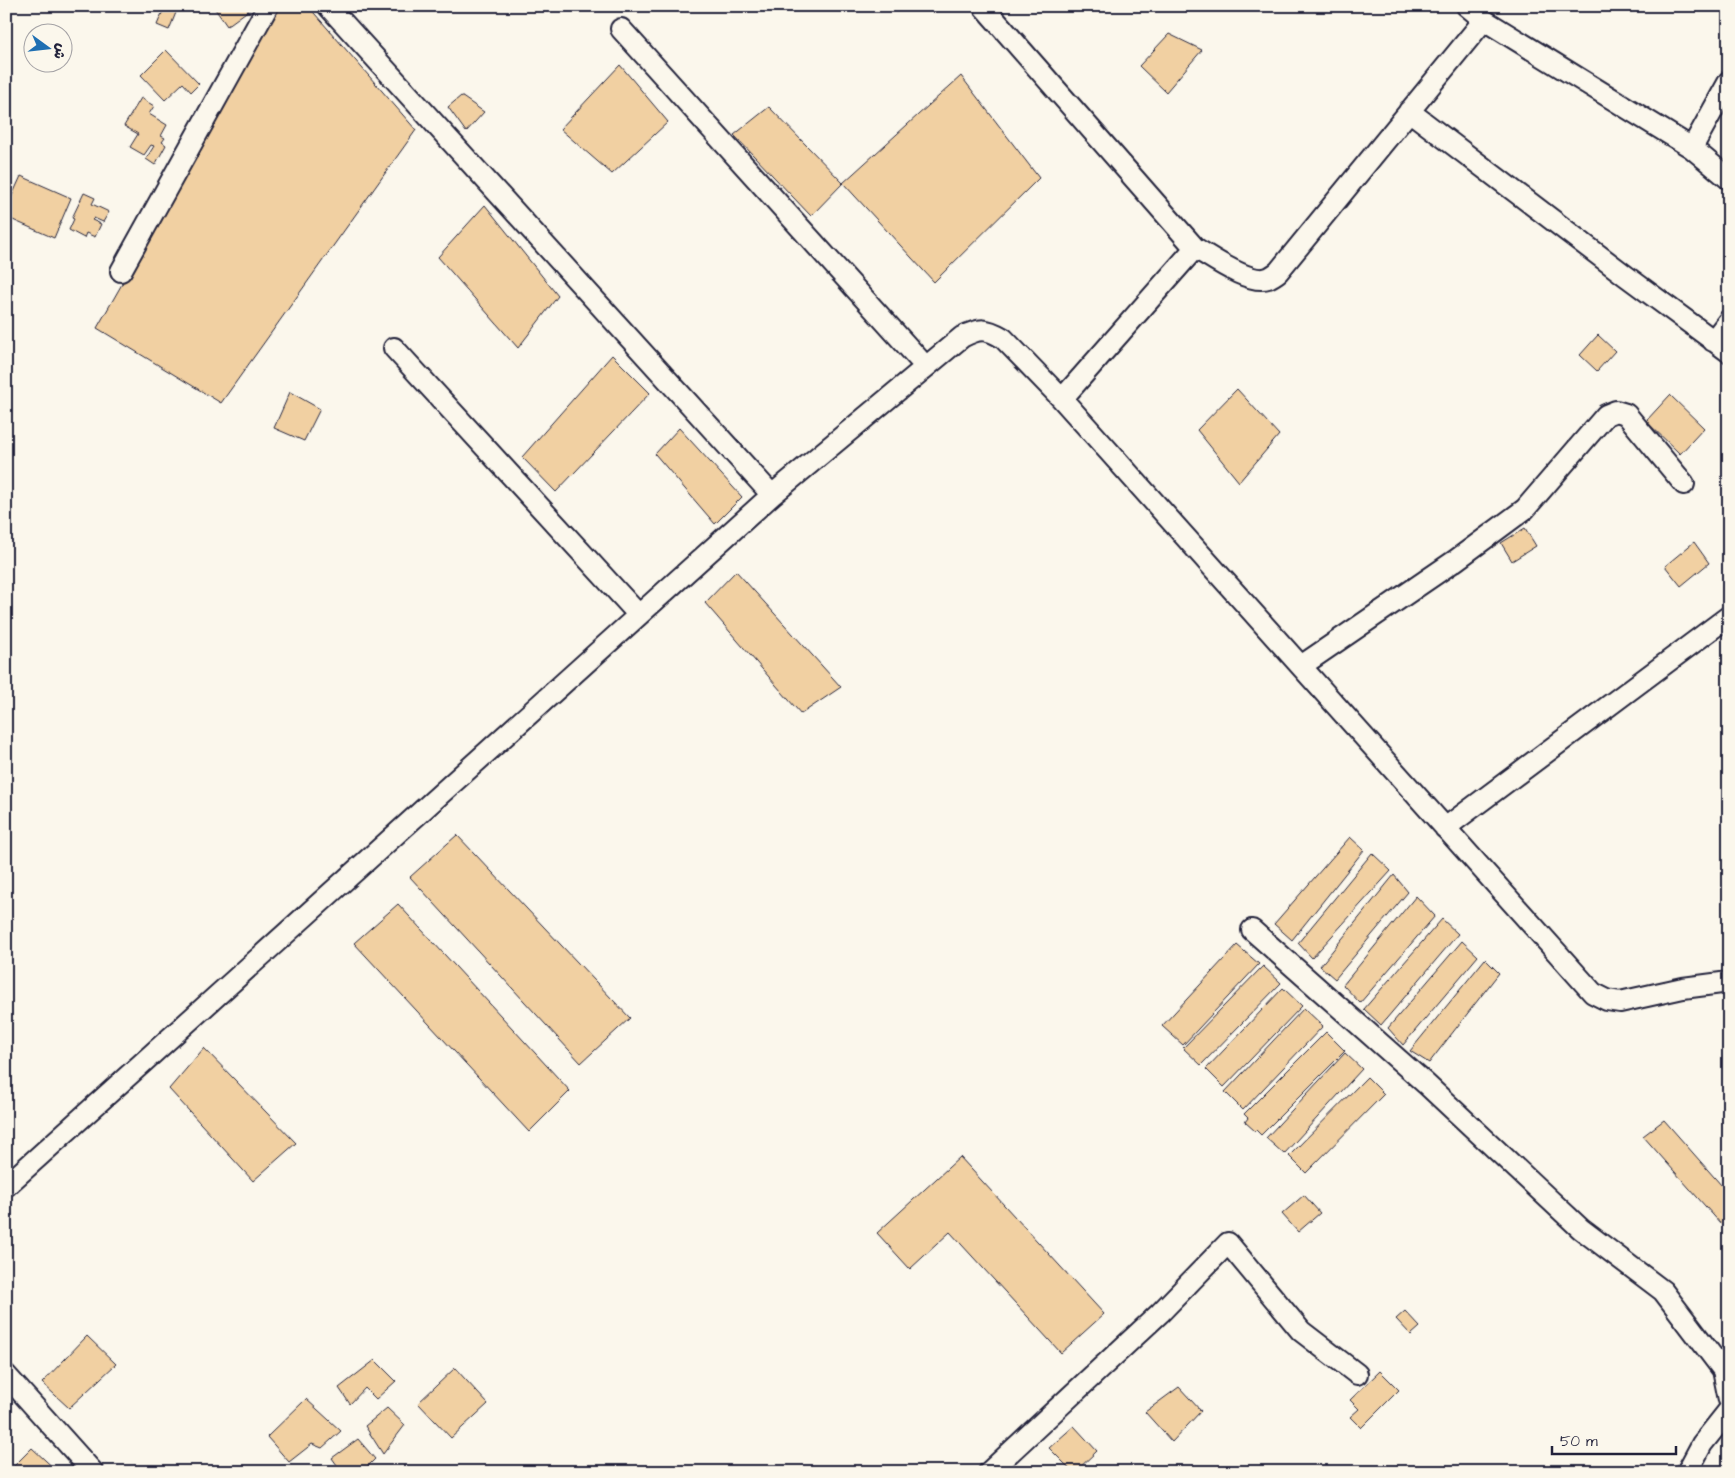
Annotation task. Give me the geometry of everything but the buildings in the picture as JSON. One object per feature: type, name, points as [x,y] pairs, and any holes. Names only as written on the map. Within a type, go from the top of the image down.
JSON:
[{"type":"street","points":[[121,271],[268,6]]},
{"type":"street","points":[[328,6],[772,495]]},
{"type":"street","points":[[983,6],[1195,248],[1242,274],[1257,279],[1268,278],[1278,272],[1484,20]]},
{"type":"street","points":[[1467,6],[1484,20],[1692,148],[1729,179]]},
{"type":"street","points":[[621,29],[926,367]]},
{"type":"street","points":[[1692,148],[1729,81]]},
{"type":"street","points":[[1410,111],[1721,347],[1729,320]]},
{"type":"street","points":[[1062,399],[1195,248]]},
{"type":"street","points":[[6,1186],[772,495],[962,337],[982,329],[991,331],[1003,338],[1062,399],[1591,992],[1601,998],[1620,1002],[1683,988],[1729,982]]},
{"type":"street","points":[[394,348],[638,614]]},
{"type":"street","points":[[1301,666],[1456,560],[1525,509],[1606,415],[1616,411],[1626,414],[1684,484]]},
{"type":"street","points":[[1445,828],[1729,616]]},
{"type":"street","points":[[1252,930],[1426,1084],[1581,1229],[1663,1291],[1723,1370],[1729,1400]]},
{"type":"street","points":[[989,1472],[1160,1313],[1228,1243],[1300,1331],[1357,1374]]},
{"type":"street","points":[[6,1375],[93,1472]]},
{"type":"street","points":[[1687,1472],[1702,1444],[1729,1410]]}]
